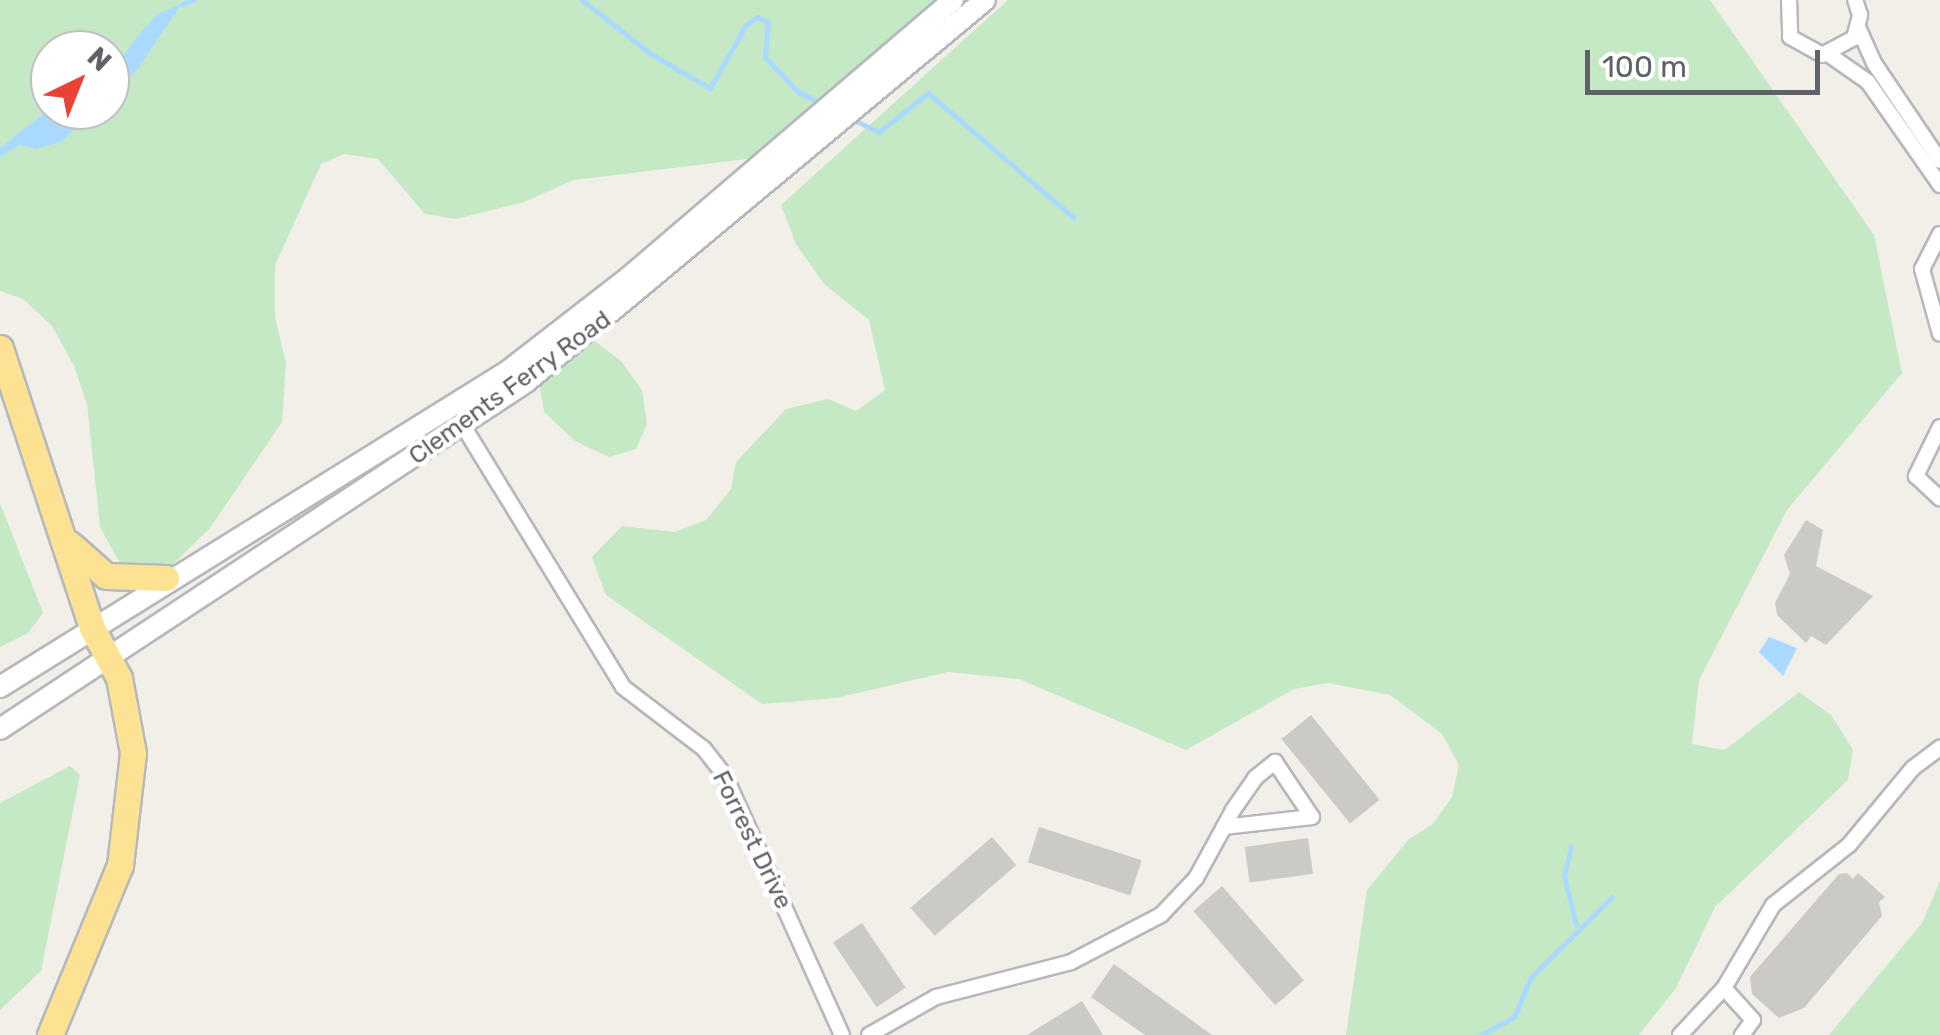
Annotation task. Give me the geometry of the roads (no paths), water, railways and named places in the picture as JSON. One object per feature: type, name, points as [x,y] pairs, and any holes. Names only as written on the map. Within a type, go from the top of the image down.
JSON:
[{"type":"highway","points":[[0,349],[92,628],[119,678],[133,753],[128,817],[104,912],[50,1035]]},
{"type":"highway","points":[[61,531],[106,576],[166,578]]},
{"type":"main road","name":"Clements Ferry Road","points":[[860,94],[953,0]]},
{"type":"main road","name":"Clements Ferry Road","points":[[0,729],[462,424],[595,330],[860,94],[986,0]]},
{"type":"main road","name":"Clements Ferry Road","points":[[0,687],[166,578],[508,370],[812,135]]},
{"type":"street","points":[[1788,0],[1790,37],[1810,52],[1828,54],[1868,82],[1940,185]]},
{"type":"street","points":[[1855,0],[1858,27],[1874,63],[1940,160]]},
{"type":"street","points":[[1828,54],[1845,47],[1858,27]]},
{"type":"street","points":[[1940,234],[1922,269],[1940,334]]},
{"type":"street","name":"Forrest Drive","points":[[462,424],[623,687],[704,749],[725,776],[842,1035]]},
{"type":"street","points":[[1940,427],[1916,476],[1940,498]]},
{"type":"street","points":[[1680,1035],[1724,988],[1773,905],[1849,845],[1913,768],[1940,748]]},
{"type":"street","points":[[869,1035],[936,998],[1071,962],[1161,915],[1196,878],[1224,827],[1255,778],[1275,762],[1312,817],[1224,827]]},
{"type":"street","points":[[1724,988],[1753,1020],[1742,1035]]},
{"type":"water","points":[[182,4],[130,77],[130,47],[157,14]]},
{"type":"water","points":[[30,124],[30,130],[74,130],[61,142],[35,149],[20,145],[0,157],[0,148]]},
{"type":"water","points":[[1769,637],[1797,648],[1783,676],[1759,652]]},
{"type":"waterway","points":[[182,4],[193,0]]},
{"type":"waterway","points":[[582,0],[651,54],[710,88],[746,25],[757,17],[768,22],[765,57],[798,92],[823,104]]},
{"type":"waterway","points":[[850,118],[879,132],[928,93],[1074,218]]},
{"type":"waterway","points":[[1571,846],[1564,876],[1576,925]]},
{"type":"waterway","points":[[1481,1035],[1514,1017],[1531,977],[1612,897]]}]
